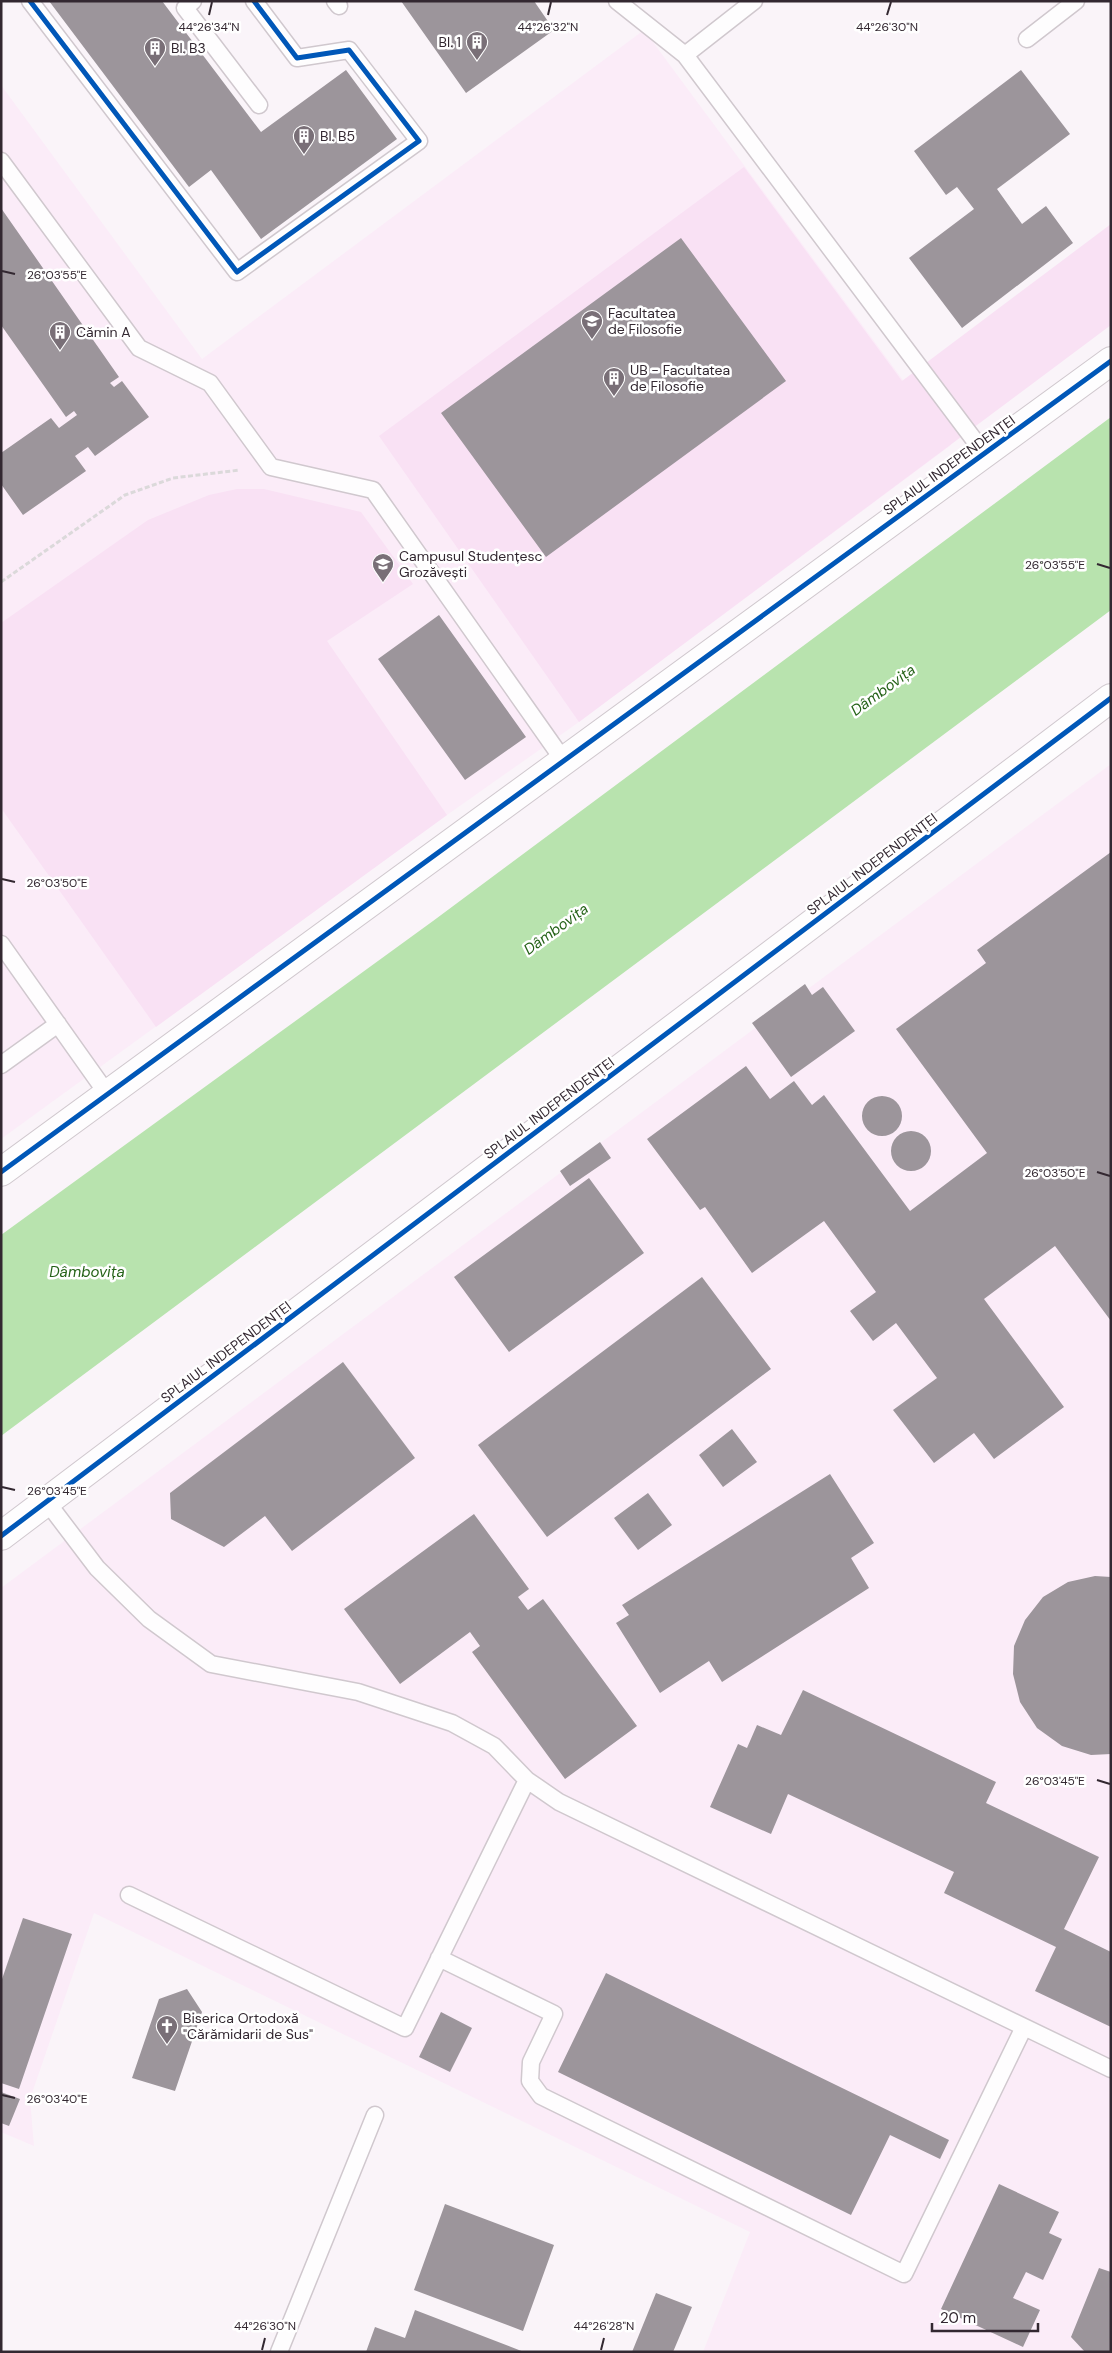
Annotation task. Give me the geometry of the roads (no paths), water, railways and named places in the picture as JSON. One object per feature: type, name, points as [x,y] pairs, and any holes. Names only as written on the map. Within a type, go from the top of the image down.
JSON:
[{"type":"main road","name":"SPLAIUL INDEPENDENȚEI","points":[[1,1172],[1111,361]]},
{"type":"main road","name":"SPLAIUL INDEPENDENȚEI","points":[[1,1536],[1111,698]]},
{"type":"lane","points":[[30,1],[237,272],[419,141],[349,50],[297,58],[254,1]]},
{"type":"lane","points":[[193,1],[184,8],[259,105]]},
{"type":"lane","points":[[617,1],[685,55],[984,453]]},
{"type":"lane","points":[[685,55],[754,1]]},
{"type":"lane","points":[[1027,38],[1076,1]]},
{"type":"lane","points":[[1,160],[139,348],[210,383],[271,467],[373,490],[564,762]]},
{"type":"lane","points":[[1,944],[108,1095]]},
{"type":"lane","points":[[1,1065],[58,1024]]},
{"type":"lane","points":[[47,1502],[97,1568],[149,1619],[211,1664],[358,1692],[452,1723],[494,1746],[527,1780],[559,1802],[1111,2068]]},
{"type":"lane","points":[[129,1895],[405,2028],[527,1780]]},
{"type":"lane","points":[[438,1958],[554,2014],[531,2062],[530,2081],[542,2096],[904,2274],[1024,2027]]},
{"type":"lane","points":[[279,2352],[374,2115]]},
{"type":"water","name":"Dâmbovița","points":[[1111,417],[1111,610],[1,1436],[1,1235],[433,921]]},
{"type":"place","name":"Bl. 1","points":[[477,61]]},
{"type":"place","name":"Bl. B3","points":[[155,67]]},
{"type":"place","name":"Bl. B5","points":[[304,155]]},
{"type":"place","name":"Facultatea de Filosofie","points":[[592,340]]},
{"type":"place","name":"Cămin A","points":[[60,351]]},
{"type":"place","name":"UB - Facultatea de Filosofie","points":[[614,397]]},
{"type":"place","name":"Campusul Studențesc Grozăvești","points":[[383,583]]},
{"type":"place","name":"Biserica Ortodoxă \"Cărămidarii de Sus\"","points":[[167,2045]]}]
